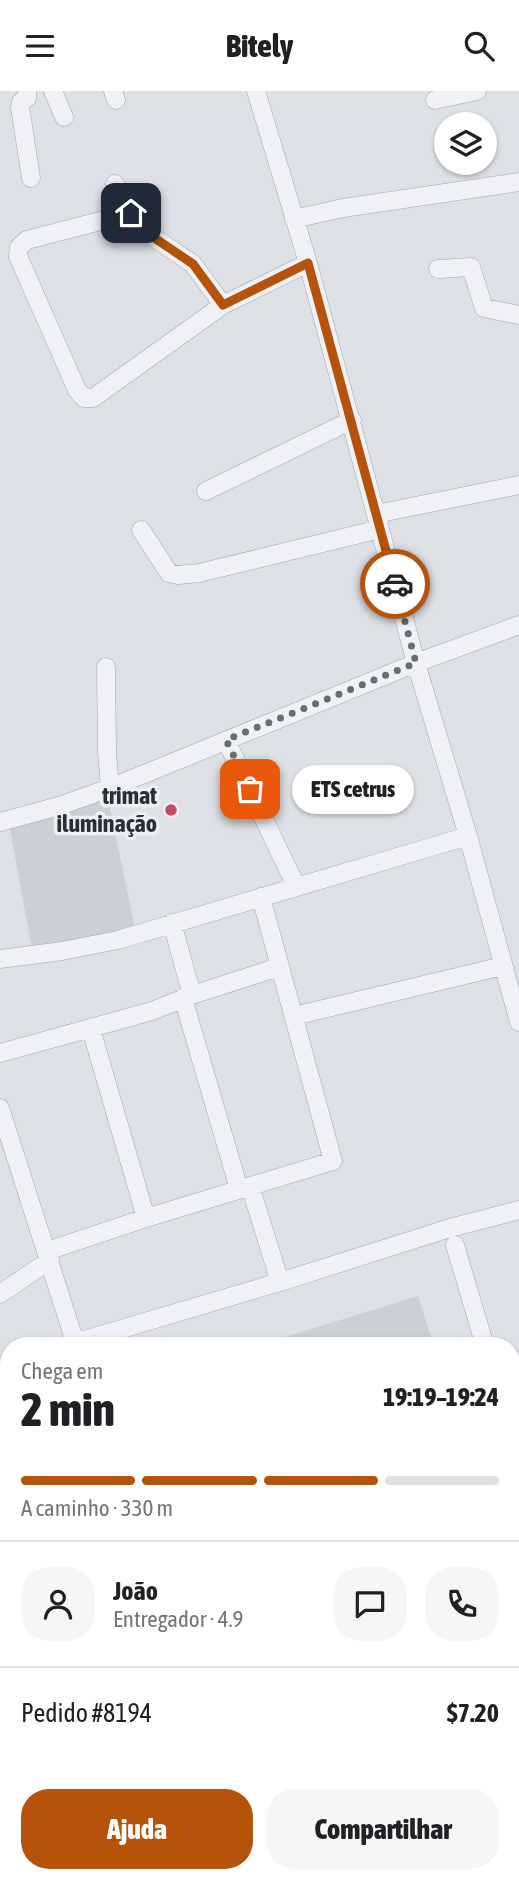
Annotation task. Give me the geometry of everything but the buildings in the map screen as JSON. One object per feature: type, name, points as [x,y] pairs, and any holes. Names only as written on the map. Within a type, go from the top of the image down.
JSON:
[{"type":"street","points":[[27,91],[27,98],[21,102],[20,107],[31,178]]},
{"type":"street","points":[[53,91],[64,117]]},
{"type":"street","points":[[256,91],[308,263],[416,663],[468,836],[519,1022]]},
{"type":"street","points":[[435,100],[477,91]]},
{"type":"street","points":[[294,219],[343,208],[519,182]]},
{"type":"street","points":[[115,184],[131,213],[153,237],[193,264],[223,305]]},
{"type":"street","points":[[131,213],[27,240],[19,247],[18,256],[79,395],[84,398],[93,398],[223,305],[308,263]]},
{"type":"street","points":[[438,269],[471,267],[484,308],[519,315]]},
{"type":"street","points":[[206,491],[352,420]]},
{"type":"street","points":[[141,530],[169,573],[199,573],[378,521],[519,485]]},
{"type":"street","points":[[0,822],[59,806],[110,788],[416,663],[519,625]]},
{"type":"street","points":[[106,667],[110,788]]},
{"type":"street","points":[[226,740],[296,886]]},
{"type":"street","points":[[0,959],[118,940],[468,836]]},
{"type":"street","points":[[0,1294],[48,1255],[146,1218],[333,1160],[261,897]]},
{"type":"street","points":[[172,923],[187,996],[244,1187],[280,1282]]},
{"type":"street","points":[[293,1016],[503,966]]},
{"type":"street","points":[[0,1053],[152,1011],[187,996],[279,967]]},
{"type":"street","points":[[91,1029],[146,1218]]},
{"type":"street","points":[[0,1108],[48,1255],[67,1337]]},
{"type":"street","points":[[93,1337],[450,1228],[519,1210]]},
{"type":"street","points":[[455,1245],[482,1337]]},
{"type":"shaded area","points":[[108,799],[135,928],[32,949],[10,829]]},
{"type":"shaded area","points":[[418,1296],[431,1337],[285,1337]]},
{"type":"way so far","points":[[250,789],[226,740],[416,663],[395,584]]},
{"type":"place","name":"ETS cetrus","points":[[250,789]]},
{"type":"place","name":"trimat iluminação","points":[[171,810]]},
{"type":"route","points":[[131,213],[153,237],[193,264],[223,305],[308,263],[395,584]]}]
